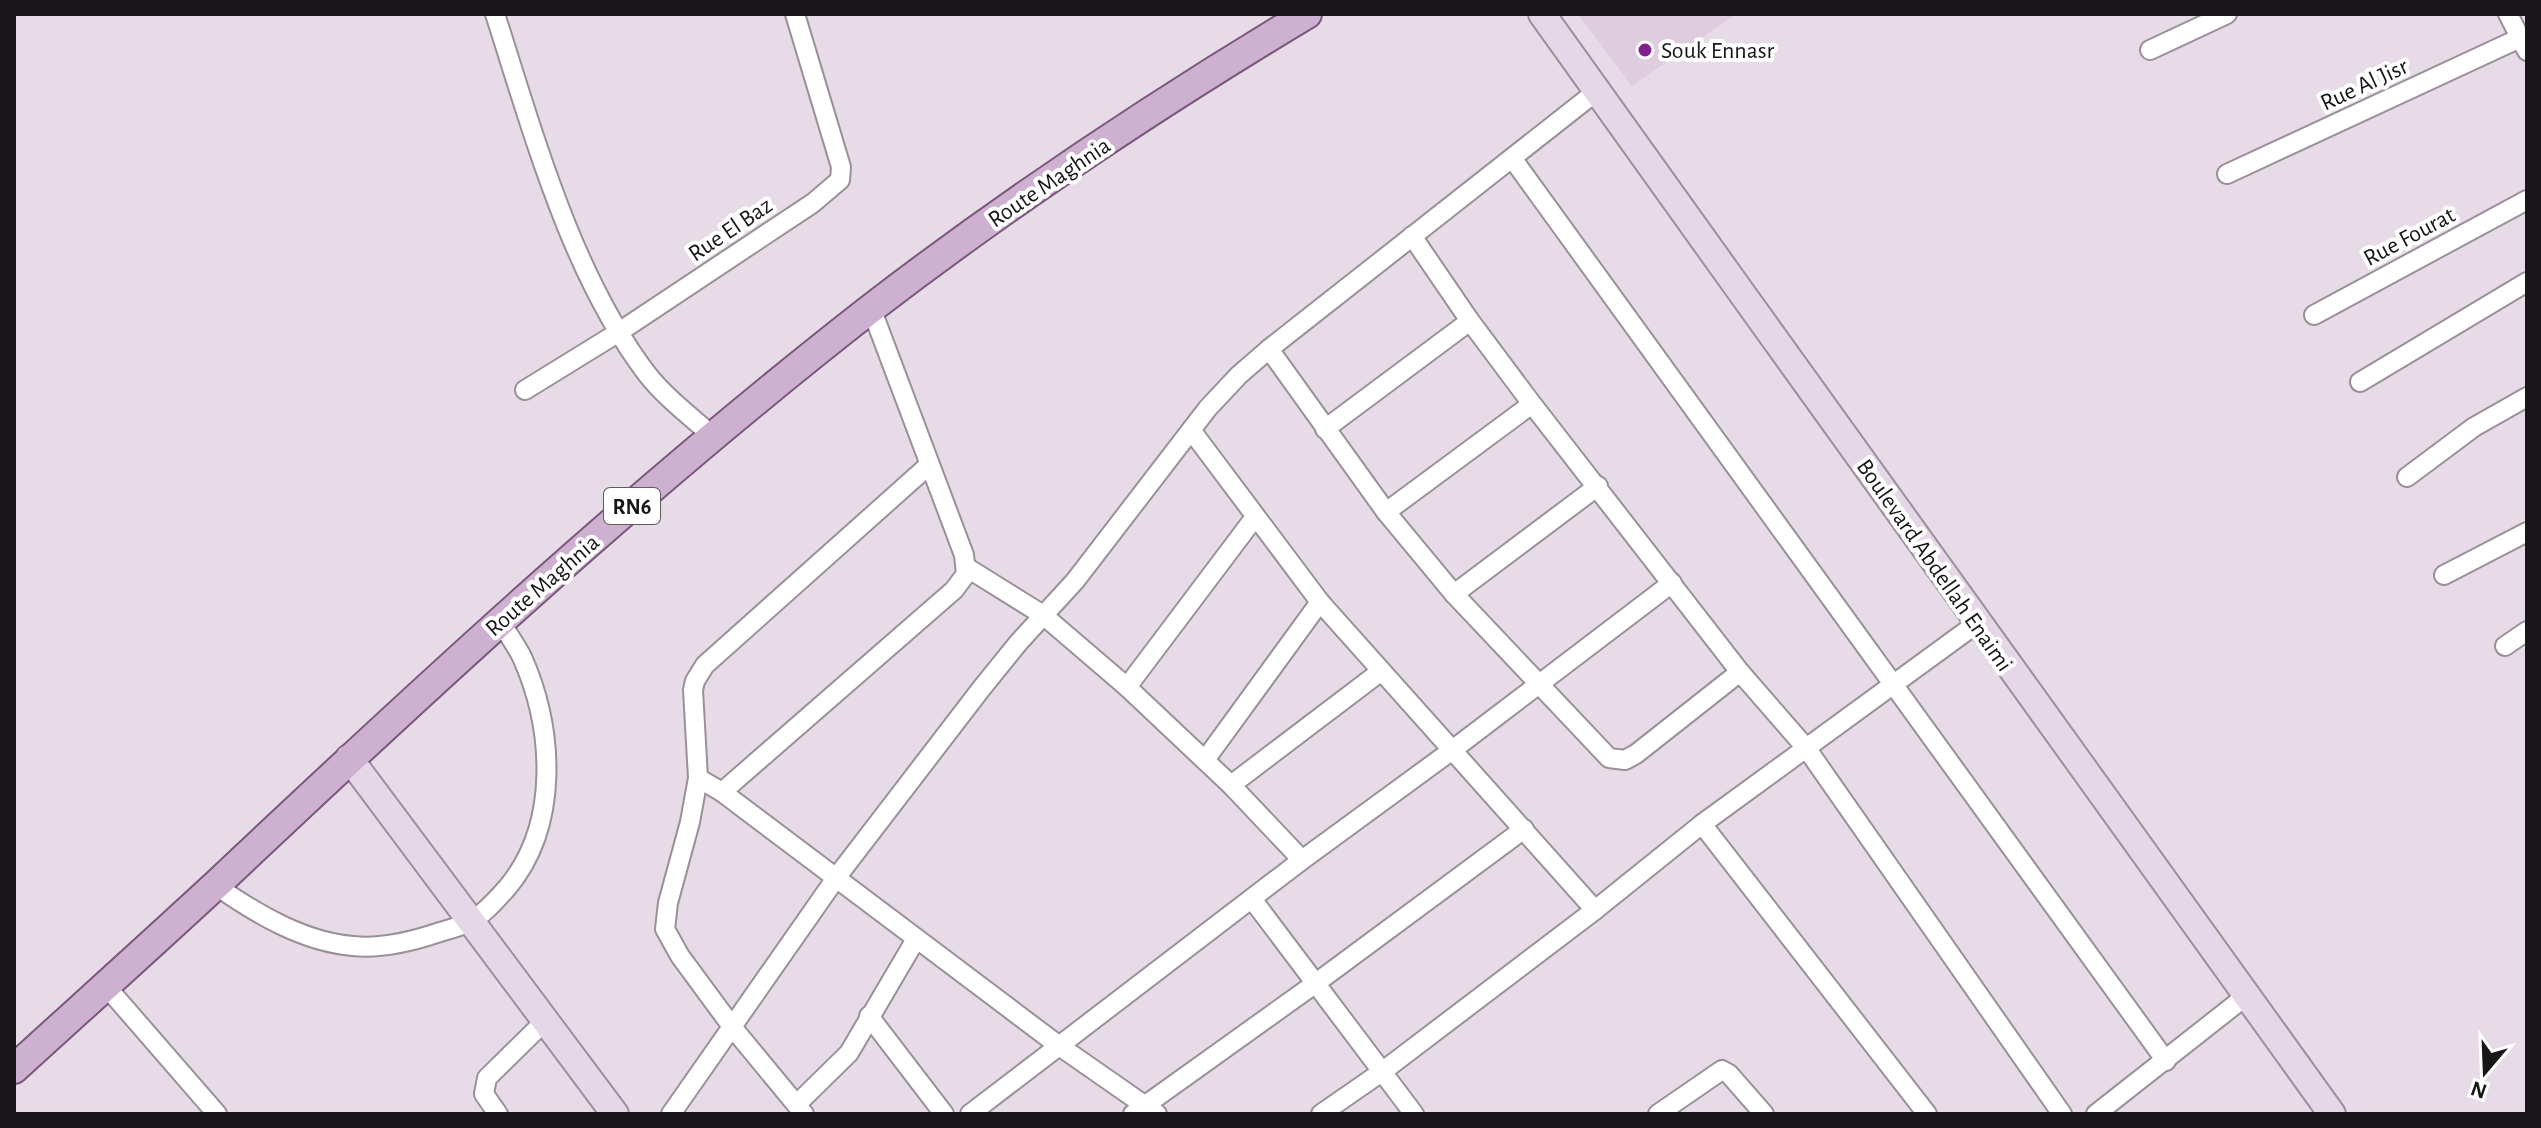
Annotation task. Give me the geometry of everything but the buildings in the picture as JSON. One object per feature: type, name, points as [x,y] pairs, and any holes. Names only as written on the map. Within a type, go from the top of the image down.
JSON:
[{"type":"main road","name":"Route Maghnia","points":[[14,1069],[500,621],[714,437],[871,308],[982,227],[1140,119],[1307,14]]},
{"type":"street","points":[[495,14],[527,116],[581,261],[619,332],[649,377],[714,437]]},
{"type":"street","name":"Rue El Baz","points":[[619,332],[813,203],[840,180],[841,167],[795,14]]},
{"type":"street","name":"Boulevard Abdellah Enaimi","points":[[1542,14],[1976,624],[2332,1114]]},
{"type":"street","points":[[2150,50],[2227,14]]},
{"type":"street","points":[[2508,14],[2524,44]]},
{"type":"street","name":"Rue Al Jisr","points":[[2227,174],[2524,44]]},
{"type":"street","points":[[671,1114],[836,878],[981,689],[1075,581],[1191,430],[1239,375],[1597,91]]},
{"type":"street","points":[[1512,158],[1894,681],[2166,1061]]},
{"type":"street","name":"Rue Fourat","points":[[2314,315],[2527,200]]},
{"type":"street","points":[[1412,236],[1532,404],[1740,672],[1807,749],[2062,1114]]},
{"type":"street","points":[[2360,382],[2522,285],[2527,305]]},
{"type":"street","points":[[722,792],[954,590],[966,574],[964,555],[871,308]]},
{"type":"street","points":[[1325,429],[1470,321]]},
{"type":"street","points":[[525,390],[619,332]]},
{"type":"street","points":[[1269,349],[1386,512],[1454,594],[1609,758],[1625,760],[1636,754],[1740,672]]},
{"type":"street","points":[[2407,477],[2474,427],[2527,397]]},
{"type":"street","points":[[1386,512],[1532,404]]},
{"type":"street","points":[[1191,430],[1320,602],[1595,910]]},
{"type":"street","points":[[916,939],[849,1053],[801,1109],[733,1028],[680,956],[665,929],[668,903],[698,778],[695,681],[705,665],[929,465]]},
{"type":"street","points":[[1454,594],[1598,486]]},
{"type":"street","points":[[1127,687],[1255,517]]},
{"type":"street","points":[[2444,575],[2527,532]]},
{"type":"street","points":[[966,567],[1043,615],[1127,687],[1231,785],[1302,860]]},
{"type":"street","points":[[970,1114],[1672,583]]},
{"type":"street","points":[[1205,760],[1320,602]]},
{"type":"street","points":[[215,885],[274,921],[314,938],[352,946],[386,946],[423,938],[472,921],[499,898],[528,858],[539,827],[546,784],[546,740],[537,696],[521,655],[500,621]]},
{"type":"street","points":[[1321,1114],[1383,1071],[1595,910],[1702,824],[1976,624]]},
{"type":"street","points":[[2505,646],[2527,631]]},
{"type":"street","points":[[1231,785],[1380,672]]},
{"type":"street","points":[[349,758],[615,1114]]},
{"type":"street","points":[[698,778],[722,792],[1145,1111],[1524,829]]},
{"type":"street","points":[[1702,824],[1927,1114]]},
{"type":"street","points":[[1252,899],[1414,1114]]},
{"type":"street","points":[[105,985],[217,1114]]},
{"type":"street","points":[[2096,1114],[2246,996]]},
{"type":"street","points":[[869,1016],[944,1114]]},
{"type":"street","points":[[498,1114],[484,1094],[487,1078],[546,1020]]},
{"type":"street","points":[[1658,1114],[1722,1070],[1764,1114]]},
{"type":"shaded area","name":"Souk Ennasr","points":[[1578,14],[1736,14],[1632,86]]},
{"type":"place","name":"Souk Ennasr","points":[[1645,50]]}]
